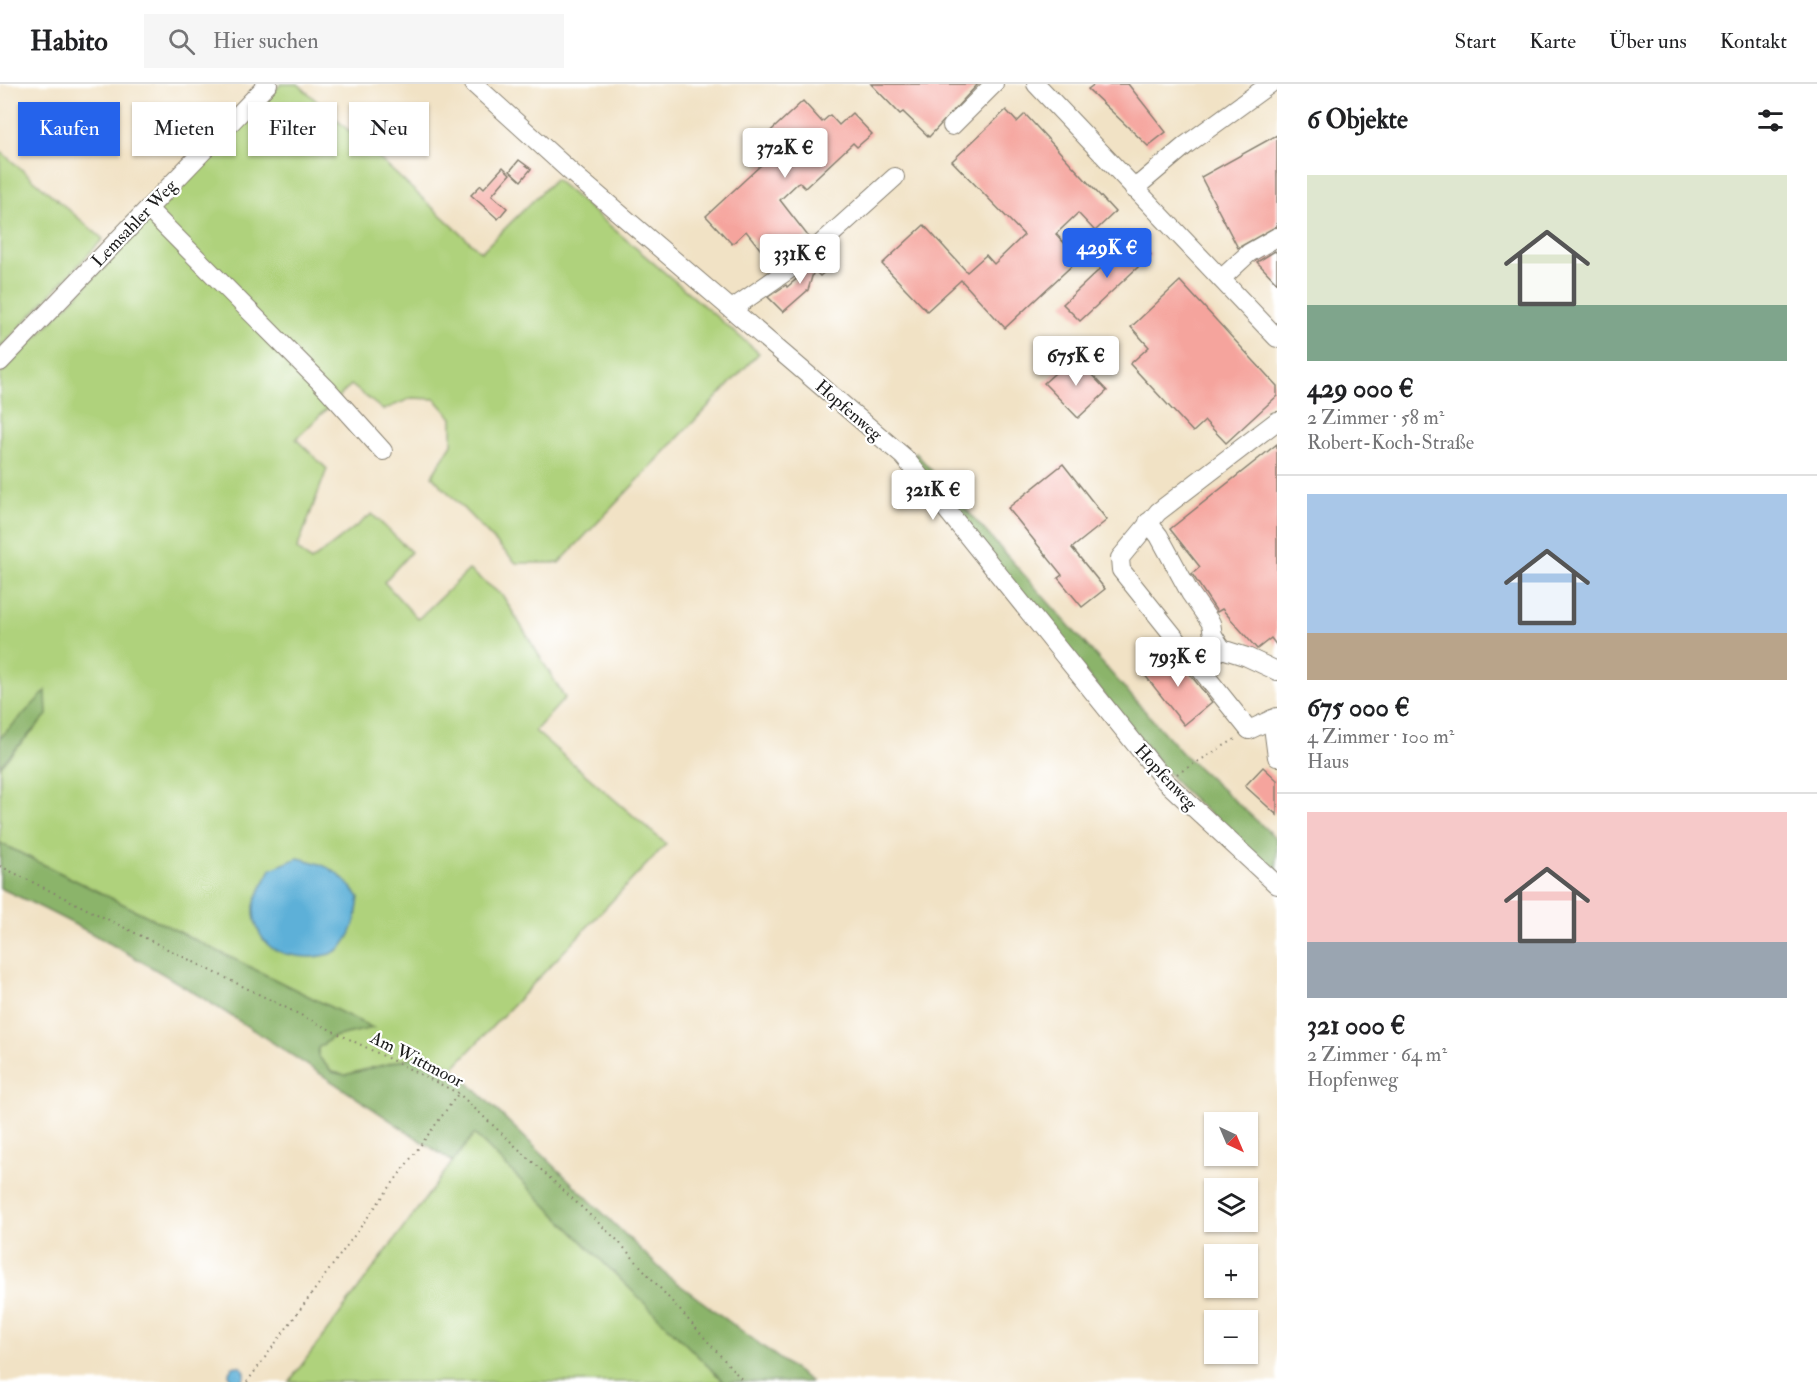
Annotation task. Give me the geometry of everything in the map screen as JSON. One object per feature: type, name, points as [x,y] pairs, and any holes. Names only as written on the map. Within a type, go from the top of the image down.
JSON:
[{"type":"street","name":"Lemsahler Weg","points":[[0,362],[268,84]]},
{"type":"street","name":"Hopfenweg","points":[[474,84],[571,172],[904,457],[1164,782],[1277,885]]},
{"type":"street","points":[[952,126],[994,84]]},
{"type":"street","points":[[1035,84],[1277,338]]},
{"type":"street","points":[[1134,189],[1186,145],[1270,84]]},
{"type":"street","points":[[732,309],[804,259],[896,177]]},
{"type":"street","points":[[148,209],[311,373],[383,451]]},
{"type":"street","points":[[1221,279],[1249,253],[1277,237]]},
{"type":"street","points":[[1277,421],[1148,522],[1120,558],[1121,570],[1249,730],[1274,718],[1277,757]]},
{"type":"street","points":[[1148,522],[1159,536],[1190,593],[1211,623],[1213,634],[1222,649],[1277,671]]},
{"type":"street","points":[[1197,665],[1222,649]]},
{"type":"path","points":[[1164,782],[1249,730]]},
{"type":"path","name":"Am Wittmoor","points":[[0,866],[293,1014],[458,1093],[617,1240],[744,1382]]},
{"type":"path","points":[[248,1382],[458,1093]]},
{"type":"green space","points":[[281,84],[298,84],[318,102],[264,102]]},
{"type":"green space","points":[[248,118],[248,156],[337,156],[337,120],[349,131],[349,156],[376,156],[481,252],[555,179],[759,353],[559,563],[516,563],[432,476],[452,444],[452,418],[435,399],[412,398],[383,410],[351,385],[296,439],[327,469],[297,549],[311,561],[372,514],[411,552],[384,582],[418,619],[469,570],[503,596],[565,698],[535,731],[666,844],[453,1068],[425,1054],[345,1075],[332,1072],[318,1056],[318,1048],[333,1037],[372,1028],[0,843],[0,766],[46,715],[0,738],[0,375],[211,156],[236,156],[236,131]]},
{"type":"green space","points":[[0,151],[103,239],[0,348]]},
{"type":"green space","points":[[916,453],[1183,754],[1277,839],[1277,876],[1178,785],[910,459]]},
{"type":"green space","points":[[46,691],[47,715],[0,766],[0,738]]},
{"type":"green space","points":[[0,843],[373,1028],[333,1037],[318,1048],[318,1056],[332,1072],[345,1075],[425,1054],[453,1068],[669,1277],[811,1382],[724,1382],[474,1134],[453,1162],[175,981],[60,917],[0,888]]},
{"type":"green space","points":[[474,1133],[724,1382],[289,1382]]},
{"type":"water","points":[[298,858],[333,870],[359,897],[351,933],[338,950],[330,954],[310,957],[279,952],[268,945],[256,924],[255,903],[271,869]]},
{"type":"water","points":[[234,1366],[240,1366],[245,1374],[243,1380],[234,1382],[229,1377],[229,1371]]},
{"type":"building","points":[[871,84],[978,84],[929,137],[903,112],[900,114]]},
{"type":"building","points":[[1095,84],[1128,84],[1166,132],[1148,146],[1088,89]]},
{"type":"building","points":[[803,101],[822,122],[830,115],[839,125],[852,113],[872,134],[857,147],[853,143],[805,188],[799,182],[780,200],[808,236],[772,264],[746,231],[732,244],[706,216],[773,154],[761,140]]},
{"type":"building","points":[[1006,110],[1017,122],[1025,114],[1115,212],[1095,231],[1078,213],[1056,234],[1079,259],[1005,328],[961,280],[927,311],[882,264],[924,225],[967,272],[986,255],[994,264],[1024,235],[952,161]]},
{"type":"building","points":[[1277,135],[1277,226],[1238,248],[1201,177]]},
{"type":"building","points":[[519,160],[531,169],[521,181],[510,171]]},
{"type":"building","points":[[503,167],[510,174],[492,195],[507,208],[498,219],[471,195],[481,185],[484,188]]},
{"type":"building","points":[[1134,237],[1151,255],[1080,321],[1063,304]]},
{"type":"building","points":[[1275,251],[1277,253],[1277,283],[1257,262]]},
{"type":"building","points":[[826,254],[835,263],[820,276],[814,270],[808,290],[783,312],[768,297],[786,285],[787,287]]},
{"type":"building","points":[[1180,281],[1277,386],[1277,396],[1226,443],[1205,421],[1193,432],[1130,364],[1149,347],[1131,327]]},
{"type":"building","points":[[1074,356],[1107,391],[1078,418],[1044,383]]},
{"type":"building","points":[[1277,444],[1277,646],[1271,638],[1257,649],[1222,609],[1217,612],[1192,574],[1200,567],[1170,529]]},
{"type":"building","points":[[1063,464],[1107,520],[1072,548],[1105,589],[1082,607],[1058,578],[1062,575],[1008,508]]},
{"type":"building","points":[[1172,652],[1212,702],[1184,725],[1144,674]]},
{"type":"building","points":[[1263,767],[1277,780],[1277,815],[1245,786]]}]
